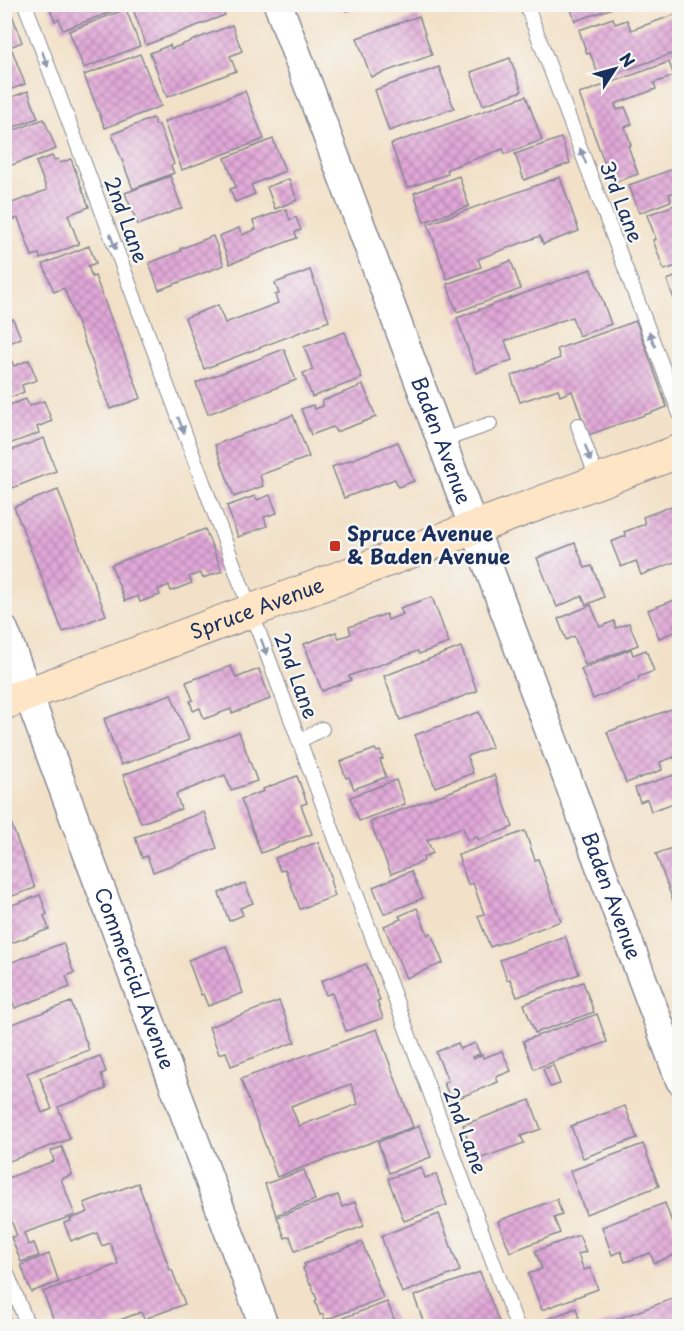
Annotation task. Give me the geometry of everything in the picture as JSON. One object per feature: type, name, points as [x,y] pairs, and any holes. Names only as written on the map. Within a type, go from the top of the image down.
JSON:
[{"type":"main road","name":"Spruce Avenue","points":[[17,699],[680,452]]},
{"type":"street","name":"Baden Avenue","points":[[278,4],[680,1080]]},
{"type":"street","name":"Commercial Avenue","points":[[4,630],[17,699],[264,1326]]},
{"type":"lane","name":"2nd Lane","points":[[25,4],[517,1326]]},
{"type":"lane","name":"3rd Lane","points":[[526,4],[673,377],[680,414]]},
{"type":"lane","points":[[441,441],[490,424]]},
{"type":"lane","points":[[578,425],[598,482]]},
{"type":"lane","points":[[299,741],[322,729]]},
{"type":"lane","points":[[4,1266],[28,1326]]},
{"type":"building","points":[[5,4],[8,4],[22,42],[5,49]]},
{"type":"building","points":[[144,4],[221,4],[225,15],[146,45],[133,9]]},
{"type":"building","points":[[343,4],[364,4],[364,5],[346,11]]},
{"type":"building","points":[[569,4],[608,4],[610,9],[575,21]]},
{"type":"building","points":[[674,4],[680,4],[680,51],[600,79],[590,53],[587,54],[579,30],[613,18],[615,24],[627,20],[631,30],[677,14]]},
{"type":"building","points":[[48,5],[123,5],[124,7],[63,30],[59,19],[55,21]]},
{"type":"building","points":[[126,9],[140,46],[84,68],[69,31]]},
{"type":"building","points":[[419,16],[432,55],[371,77],[357,38]]},
{"type":"building","points":[[232,25],[242,51],[230,56],[236,71],[167,97],[150,53],[170,45],[171,49]]},
{"type":"building","points":[[12,50],[25,84],[4,92],[4,52]]},
{"type":"building","points":[[140,54],[161,106],[105,128],[84,75]]},
{"type":"building","points":[[510,58],[522,91],[483,105],[471,72]]},
{"type":"building","points":[[669,62],[674,76],[654,83],[656,89],[615,104],[617,110],[625,107],[632,124],[625,127],[631,145],[628,146],[638,174],[612,183],[579,94]]},
{"type":"building","points":[[439,67],[454,108],[389,131],[375,90]]},
{"type":"building","points":[[28,91],[38,118],[4,131],[4,100]]},
{"type":"building","points":[[245,91],[264,139],[182,170],[164,122]]},
{"type":"building","points":[[526,96],[542,140],[505,154],[503,149],[447,169],[448,174],[407,188],[391,144]]},
{"type":"building","points":[[153,118],[156,125],[159,125],[174,164],[171,166],[174,173],[133,189],[112,134]]},
{"type":"building","points":[[44,119],[56,149],[4,168],[4,134]]},
{"type":"building","points":[[561,138],[570,163],[524,180],[515,154]]},
{"type":"building","points":[[273,139],[285,171],[251,185],[255,194],[235,202],[230,189],[236,187],[225,158]]},
{"type":"building","points":[[52,156],[60,163],[71,159],[89,207],[68,215],[79,244],[40,259],[39,254],[32,256],[18,218],[4,223],[4,206],[47,190],[36,162]]},
{"type":"building","points":[[676,168],[680,178],[680,190],[669,194],[671,201],[639,213],[629,185]]},
{"type":"building","points":[[170,176],[182,208],[138,225],[125,193]]},
{"type":"building","points":[[459,176],[469,206],[424,222],[414,193]]},
{"type":"building","points":[[560,177],[579,231],[543,244],[540,236],[478,259],[481,267],[447,279],[428,224]]},
{"type":"building","points":[[289,179],[297,200],[275,209],[267,187]]},
{"type":"building","points":[[680,203],[680,265],[664,270],[647,215]]},
{"type":"building","points":[[286,209],[290,220],[296,217],[301,230],[295,232],[297,238],[230,264],[219,236],[239,228],[242,235],[256,229],[253,221]]},
{"type":"building","points":[[213,236],[224,265],[159,290],[149,263]]},
{"type":"building","points":[[89,246],[96,263],[88,266],[92,277],[95,276],[141,398],[110,409],[64,288],[54,292],[43,264]]},
{"type":"building","points":[[511,261],[521,289],[457,312],[447,284]]},
{"type":"building","points":[[591,269],[611,324],[579,336],[572,317],[505,341],[512,360],[476,373],[457,318]]},
{"type":"building","points":[[310,270],[329,321],[204,369],[185,318],[218,305],[225,323],[278,303],[275,295],[279,294],[275,283]]},
{"type":"building","points":[[680,275],[679,304],[677,298],[674,299],[667,280]]},
{"type":"building","points":[[13,319],[21,338],[7,344],[9,351],[4,353],[4,322]]},
{"type":"building","points":[[636,321],[667,407],[588,435],[572,391],[560,396],[558,389],[520,402],[511,376],[560,358],[557,349]]},
{"type":"building","points":[[345,332],[362,378],[312,397],[303,373],[313,370],[304,347]]},
{"type":"building","points":[[284,349],[296,380],[208,414],[196,383]]},
{"type":"building","points":[[11,360],[14,366],[29,360],[37,380],[22,385],[24,392],[4,400],[4,362]]},
{"type":"building","points":[[363,385],[376,417],[336,432],[333,427],[311,435],[301,409],[313,405],[315,409],[323,406],[322,401]]},
{"type":"building","points":[[26,399],[29,406],[44,401],[52,421],[37,427],[39,433],[4,446],[4,407]]},
{"type":"building","points":[[293,415],[309,457],[260,475],[263,486],[234,497],[215,445]]},
{"type":"building","points":[[44,438],[56,471],[7,490],[4,484],[4,453]]},
{"type":"building","points":[[398,442],[414,481],[398,487],[395,479],[344,498],[332,467]]},
{"type":"building","points":[[58,490],[106,615],[63,632],[14,507]]},
{"type":"building","points":[[270,495],[277,513],[264,517],[267,526],[238,537],[227,506],[255,496],[257,500]]},
{"type":"building","points":[[680,503],[680,560],[641,575],[636,561],[621,567],[611,542],[626,536],[624,532],[645,524],[643,517]]},
{"type":"building","points":[[205,529],[222,571],[203,578],[200,573],[189,577],[192,583],[171,591],[169,585],[158,590],[160,595],[140,602],[138,596],[125,601],[111,565]]},
{"type":"building","points":[[575,543],[585,568],[592,566],[604,597],[586,605],[582,596],[557,607],[537,558]]},
{"type":"building","points":[[432,597],[449,643],[419,654],[418,651],[349,676],[351,680],[322,691],[304,644],[336,632],[339,638],[351,634],[349,627],[386,614],[388,620],[403,614],[400,608]]},
{"type":"building","points":[[680,598],[680,630],[659,638],[648,610]]},
{"type":"building","points":[[591,605],[600,627],[614,621],[616,628],[629,623],[638,645],[585,665],[574,636],[566,640],[558,619]]},
{"type":"building","points":[[461,647],[477,691],[400,720],[384,676]]},
{"type":"building","points":[[631,649],[633,655],[646,650],[654,671],[638,677],[639,680],[593,699],[581,669]]},
{"type":"building","points":[[231,666],[236,678],[259,669],[270,699],[232,713],[231,709],[204,719],[200,708],[193,711],[190,701],[193,700],[186,682]]},
{"type":"building","points":[[171,694],[189,740],[121,765],[104,719]]},
{"type":"building","points":[[680,706],[680,762],[676,763],[674,757],[660,762],[662,770],[626,783],[607,732]]},
{"type":"building","points":[[479,712],[492,747],[467,756],[473,773],[435,787],[415,735]]},
{"type":"building","points":[[239,732],[257,781],[231,790],[225,775],[176,794],[181,809],[141,823],[123,775]]},
{"type":"building","points":[[375,749],[377,752],[380,751],[383,759],[380,760],[386,777],[354,789],[349,777],[346,778],[340,762]]},
{"type":"building","points":[[680,773],[680,801],[651,811],[647,799],[640,802],[635,788]]},
{"type":"building","points":[[494,775],[513,827],[479,840],[477,837],[467,840],[463,827],[427,840],[433,853],[423,857],[424,861],[391,874],[370,822]]},
{"type":"building","points":[[297,776],[307,803],[301,805],[312,834],[261,853],[241,799]]},
{"type":"building","points":[[396,780],[405,804],[359,821],[350,797]]},
{"type":"building","points":[[204,812],[217,848],[153,872],[147,856],[142,858],[135,837]]},
{"type":"building","points":[[8,815],[35,888],[4,899],[4,816]]},
{"type":"building","points":[[525,831],[561,921],[490,947],[478,916],[484,914],[473,883],[468,885],[458,855]]},
{"type":"building","points":[[318,842],[332,879],[330,880],[335,896],[300,909],[285,869],[280,871],[275,858]]},
{"type":"building","points":[[680,845],[680,908],[676,909],[656,854]]},
{"type":"building","points":[[411,871],[423,898],[384,914],[373,887]]},
{"type":"building","points":[[245,883],[253,903],[240,908],[243,915],[229,921],[219,893]]},
{"type":"building","points":[[40,895],[47,914],[44,916],[49,929],[6,945],[4,908]]},
{"type":"building","points":[[417,908],[428,935],[431,933],[443,963],[406,978],[384,926],[401,919],[399,916]]},
{"type":"building","points":[[565,936],[579,974],[517,997],[510,979],[507,980],[500,960]]},
{"type":"building","points":[[63,943],[74,973],[66,976],[70,987],[15,1008],[4,980],[4,965]]},
{"type":"building","points":[[226,946],[243,993],[208,1006],[203,994],[201,995],[188,960]]},
{"type":"building","points":[[366,964],[380,1000],[377,1001],[383,1018],[346,1031],[332,993],[326,995],[321,981]]},
{"type":"building","points":[[583,982],[594,1012],[535,1033],[524,1004]]},
{"type":"building","points":[[279,1001],[295,1042],[231,1066],[226,1052],[219,1054],[209,1027]]},
{"type":"building","points":[[71,1002],[89,1050],[27,1073],[42,1113],[52,1109],[40,1078],[100,1056],[106,1072],[101,1074],[106,1089],[58,1107],[70,1139],[4,1163],[4,1027]]},
{"type":"building","points":[[597,1014],[607,1042],[534,1069],[523,1041]]},
{"type":"building","points":[[377,1029],[413,1127],[277,1177],[241,1079]],"holes":[[[351,1084],[358,1104],[299,1126],[291,1106]]]},
{"type":"building","points":[[458,1043],[460,1049],[475,1043],[480,1054],[472,1057],[473,1059],[502,1051],[511,1071],[496,1077],[498,1082],[451,1101],[444,1083],[448,1081],[436,1052]]},
{"type":"building","points":[[553,1065],[560,1084],[550,1087],[543,1069]]},
{"type":"building","points":[[530,1100],[541,1129],[521,1136],[524,1143],[479,1159],[474,1145],[470,1146],[463,1125]]},
{"type":"building","points":[[625,1106],[637,1138],[583,1158],[571,1126]]},
{"type":"building","points":[[419,1126],[431,1157],[389,1173],[378,1142]]},
{"type":"building","points":[[643,1144],[659,1186],[586,1214],[570,1171]]},
{"type":"building","points":[[62,1147],[72,1175],[61,1179],[75,1215],[24,1233],[28,1245],[34,1243],[39,1256],[21,1262],[11,1237],[17,1236],[11,1220],[6,1222],[5,1179],[54,1161],[51,1151]]},
{"type":"building","points":[[421,1167],[425,1178],[436,1174],[447,1205],[404,1221],[388,1179]]},
{"type":"building","points":[[304,1170],[315,1200],[276,1215],[265,1184]]},
{"type":"building","points":[[138,1183],[185,1304],[144,1319],[141,1312],[112,1323],[113,1326],[56,1326],[43,1292],[118,1264],[110,1243],[102,1246],[97,1233],[71,1241],[64,1223],[88,1212],[84,1203]]},
{"type":"building","points":[[338,1195],[342,1207],[355,1202],[364,1226],[295,1251],[290,1236],[285,1238],[277,1217]]},
{"type":"building","points":[[557,1199],[562,1215],[554,1218],[560,1233],[510,1252],[498,1221]]},
{"type":"building","points":[[665,1203],[679,1242],[676,1244],[679,1253],[654,1263],[650,1253],[625,1262],[621,1251],[612,1255],[602,1227]]},
{"type":"building","points":[[439,1214],[460,1271],[402,1293],[381,1236]]},
{"type":"building","points":[[579,1235],[586,1252],[578,1254],[584,1270],[590,1268],[598,1289],[542,1310],[528,1274],[542,1269],[535,1251]]},
{"type":"building","points":[[362,1242],[383,1298],[325,1320],[323,1314],[320,1315],[311,1283],[303,1268],[304,1264]]},
{"type":"building","points":[[49,1254],[59,1282],[31,1292],[21,1265]]},
{"type":"building","points":[[480,1272],[499,1322],[486,1326],[425,1326],[414,1296]]},
{"type":"building","points":[[680,1296],[680,1326],[598,1326]]},
{"type":"building","points":[[4,1301],[12,1323],[4,1325]]},
{"type":"building","points":[[387,1302],[397,1326],[327,1326],[326,1324]]},
{"type":"building","points":[[576,1308],[579,1318],[555,1326],[547,1326],[545,1320]]},
{"type":"place","name":"Spruce Avenue & Baden Avenue","points":[[335,546]]}]
